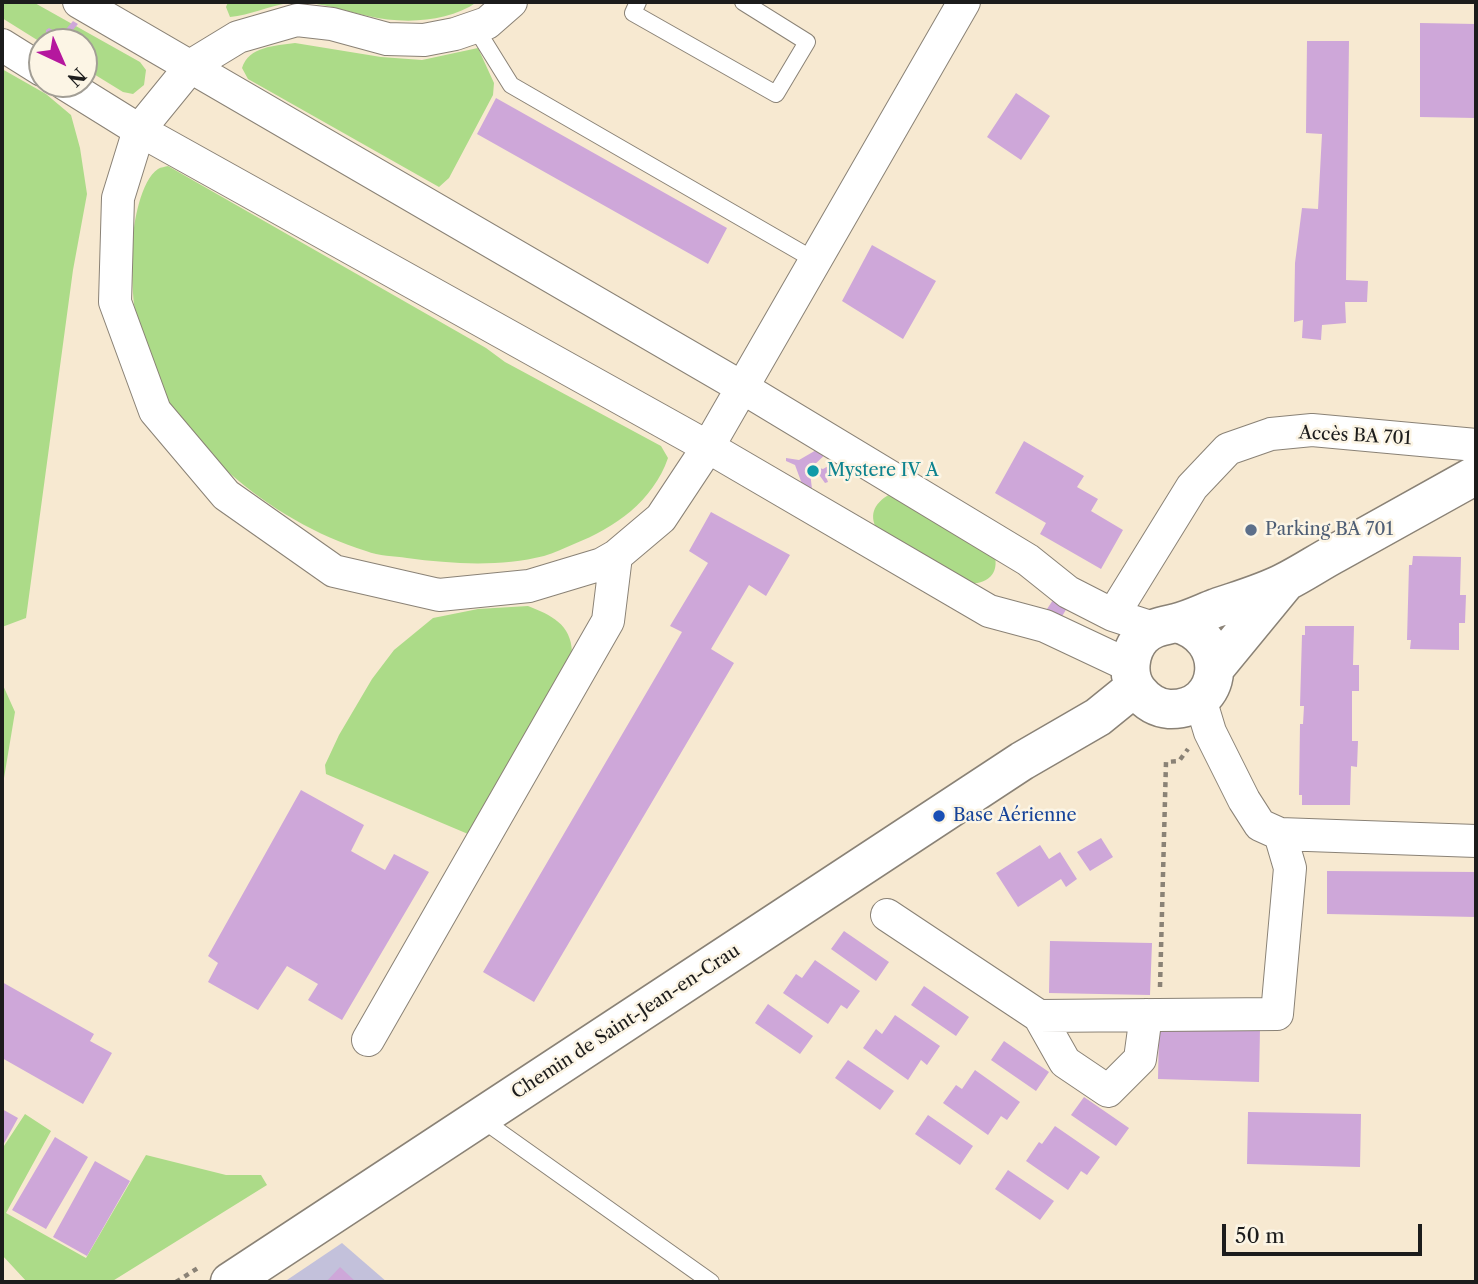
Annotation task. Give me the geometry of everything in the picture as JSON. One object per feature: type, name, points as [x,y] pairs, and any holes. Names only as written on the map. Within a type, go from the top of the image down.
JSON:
[{"type":"street","points":[[79,2],[192,65],[743,388],[1028,560],[1068,592],[1113,615],[1165,626],[1189,626],[1201,634],[1213,653],[1207,683],[1210,732],[1244,800],[1260,825],[1280,834],[1476,841]]},
{"type":"street","points":[[511,2],[487,23],[456,34],[424,40],[387,38],[332,24],[297,20],[238,37],[192,65],[139,130],[118,198],[115,302],[155,411],[226,495],[334,571],[439,595],[529,586],[602,564],[616,556],[660,518],[708,447],[743,388],[964,2]]},
{"type":"street","points":[[2,45],[28,61]]},
{"type":"street","points":[[88,98],[139,130],[708,447],[989,611],[1045,626],[1140,686],[1169,709],[1187,707],[1285,582]]},
{"type":"street","name":"Accès BA 701","points":[[1113,615],[1192,487],[1228,449],[1271,433],[1312,430],[1476,445]]},
{"type":"street","points":[[1140,686],[1133,650],[1141,637],[1285,582],[1476,475]]},
{"type":"street","points":[[368,1041],[608,621],[616,556]]},
{"type":"street","name":"Chemin de Saint-Jean-en-Crau","points":[[230,1282],[1022,761],[1079,730],[1140,686]]},
{"type":"street","points":[[1039,1016],[1277,1014],[1290,868],[1280,834]]},
{"type":"street","points":[[887,915],[1039,1016],[1065,1062],[1108,1091],[1140,1059],[1151,1015]]},
{"type":"lane","points":[[638,2],[633,13],[776,94],[807,42],[743,2]]},
{"type":"lane","points":[[475,27],[511,85],[816,261]]},
{"type":"lane","points":[[480,1118],[710,1282]]},
{"type":"path","points":[[1151,1015],[1160,998],[1166,762],[1179,761],[1191,746]]},
{"type":"shaded area","points":[[342,1243],[387,1282],[284,1282]]},
{"type":"green space","points":[[2,2],[33,2],[79,28],[28,28],[28,34],[2,18]]},
{"type":"green space","points":[[228,2],[298,2],[281,4],[230,17],[226,7]]},
{"type":"green space","points":[[298,2],[477,2],[438,18],[410,21],[381,19],[328,6]]},
{"type":"green space","points":[[98,38],[140,62],[146,70],[144,85],[133,94],[123,92],[98,77]]},
{"type":"green space","points":[[295,43],[381,57],[422,60],[478,48],[494,83],[493,95],[449,178],[439,187],[248,79],[242,68],[250,55],[271,46]]},
{"type":"green space","points":[[2,69],[28,84],[28,98],[51,98],[71,115],[80,148],[87,194],[73,270],[26,618],[2,627]]},
{"type":"green space","points":[[168,166],[486,348],[505,362],[661,446],[668,458],[653,487],[631,511],[604,530],[544,556],[493,563],[441,562],[371,553],[295,520],[261,498],[200,444],[176,412],[156,378],[142,342],[133,292],[133,234],[139,203],[147,183],[158,169]]},
{"type":"green space","points":[[890,494],[993,550],[996,566],[994,572],[986,580],[964,583],[879,533],[874,521],[874,511]]},
{"type":"green space","points":[[528,606],[552,617],[564,628],[571,642],[572,652],[468,834],[326,774],[325,765],[339,735],[372,679],[394,650],[433,618],[478,609]]},
{"type":"green space","points":[[2,683],[15,712],[2,790]]},
{"type":"green space","points":[[25,1114],[51,1131],[6,1213],[86,1258],[146,1155],[226,1175],[261,1175],[267,1185],[111,1282],[27,1282],[2,1255],[2,1149]]},
{"type":"building","points":[[73,21],[78,24],[75,28],[67,28]]},
{"type":"building","points":[[1420,23],[1476,24],[1476,118],[1420,117]]},
{"type":"building","points":[[1307,41],[1349,41],[1346,280],[1368,281],[1367,302],[1345,302],[1346,323],[1322,325],[1321,340],[1302,338],[1303,320],[1294,322],[1295,263],[1302,208],[1318,209],[1322,134],[1306,133]]},
{"type":"building","points":[[1016,93],[1050,116],[1021,160],[987,137]]},
{"type":"building","points":[[496,98],[727,228],[708,264],[477,134]]},
{"type":"building","points":[[872,245],[936,281],[903,339],[842,301]]},
{"type":"building","points":[[1024,441],[1084,476],[1077,487],[1098,499],[1091,511],[1123,530],[1101,569],[1040,534],[1046,523],[995,493]]},
{"type":"building","name":"Mystere IV A","points":[[818,449],[828,452],[813,466],[823,469],[830,465],[834,467],[825,474],[828,482],[825,483],[820,476],[810,472],[812,489],[802,484],[795,465],[786,461],[786,458],[799,460]]},
{"type":"building","points":[[711,512],[790,555],[766,596],[749,585],[711,649],[734,663],[534,1002],[483,972],[682,632],[670,626],[708,563],[689,551]]},
{"type":"building","points":[[1413,556],[1461,557],[1460,595],[1466,595],[1465,623],[1459,623],[1459,650],[1410,649],[1411,640],[1407,640],[1409,565],[1412,565]]},
{"type":"building","points":[[1053,600],[1067,608],[1061,618],[1047,609]]},
{"type":"building","points":[[1305,626],[1354,626],[1353,665],[1359,665],[1359,691],[1352,691],[1352,741],[1358,741],[1357,767],[1351,766],[1350,805],[1302,805],[1302,795],[1299,795],[1300,724],[1303,724],[1304,706],[1300,706],[1302,635],[1305,635]]},
{"type":"building","points":[[301,790],[364,825],[351,851],[385,870],[394,854],[429,872],[342,1020],[308,1000],[318,984],[287,966],[258,1010],[208,982],[218,963],[208,956]]},
{"type":"building","points":[[1101,838],[1113,857],[1090,871],[1077,852]]},
{"type":"building","points":[[1040,845],[1049,859],[1060,852],[1077,879],[1066,887],[1061,879],[1018,907],[996,873]]},
{"type":"building","points":[[1327,871],[1476,872],[1476,917],[1327,914]]},
{"type":"building","points":[[844,931],[889,962],[876,981],[831,949]]},
{"type":"building","points":[[1050,941],[1152,943],[1150,995],[1049,993]]},
{"type":"building","points":[[815,960],[860,991],[847,1009],[841,1005],[828,1024],[783,993],[796,974],[802,978]]},
{"type":"building","points":[[2,982],[94,1034],[90,1041],[112,1053],[83,1104],[2,1058]]},
{"type":"building","points":[[924,986],[969,1017],[956,1036],[911,1005]]},
{"type":"building","points":[[768,1004],[813,1036],[800,1054],[755,1023]]},
{"type":"building","points":[[895,1015],[940,1046],[927,1065],[921,1060],[908,1080],[863,1048],[876,1029],[882,1034]]},
{"type":"building","points":[[1159,1027],[1260,1029],[1259,1082],[1158,1079]]},
{"type":"building","points":[[1004,1041],[1049,1072],[1036,1091],[991,1060]]},
{"type":"building","points":[[848,1060],[894,1091],[880,1110],[835,1078]]},
{"type":"building","points":[[975,1070],[1020,1102],[1007,1120],[1001,1116],[988,1135],[943,1103],[956,1085],[962,1089]]},
{"type":"building","points":[[1084,1097],[1129,1128],[1116,1146],[1071,1115]]},
{"type":"building","points":[[2,1109],[18,1118],[2,1147]]},
{"type":"building","points":[[1248,1112],[1361,1114],[1360,1167],[1247,1164]]},
{"type":"building","points":[[928,1115],[973,1146],[960,1165],[915,1134]]},
{"type":"building","points":[[1055,1126],[1100,1157],[1087,1175],[1081,1171],[1068,1190],[1026,1161],[1039,1142],[1042,1144]]},
{"type":"building","points":[[55,1137],[88,1157],[46,1229],[12,1210]]},
{"type":"building","points":[[95,1161],[130,1181],[87,1256],[53,1237]]},
{"type":"building","points":[[1008,1170],[1054,1201],[1040,1220],[995,1189]]},
{"type":"building","points":[[340,1267],[356,1282],[326,1282]]},
{"type":"place","name":"Mystere IV A","points":[[813,471]]},
{"type":"place","name":"Parking BA 701","points":[[1251,530]]},
{"type":"place","name":"Base Aérienne","points":[[939,816]]}]
